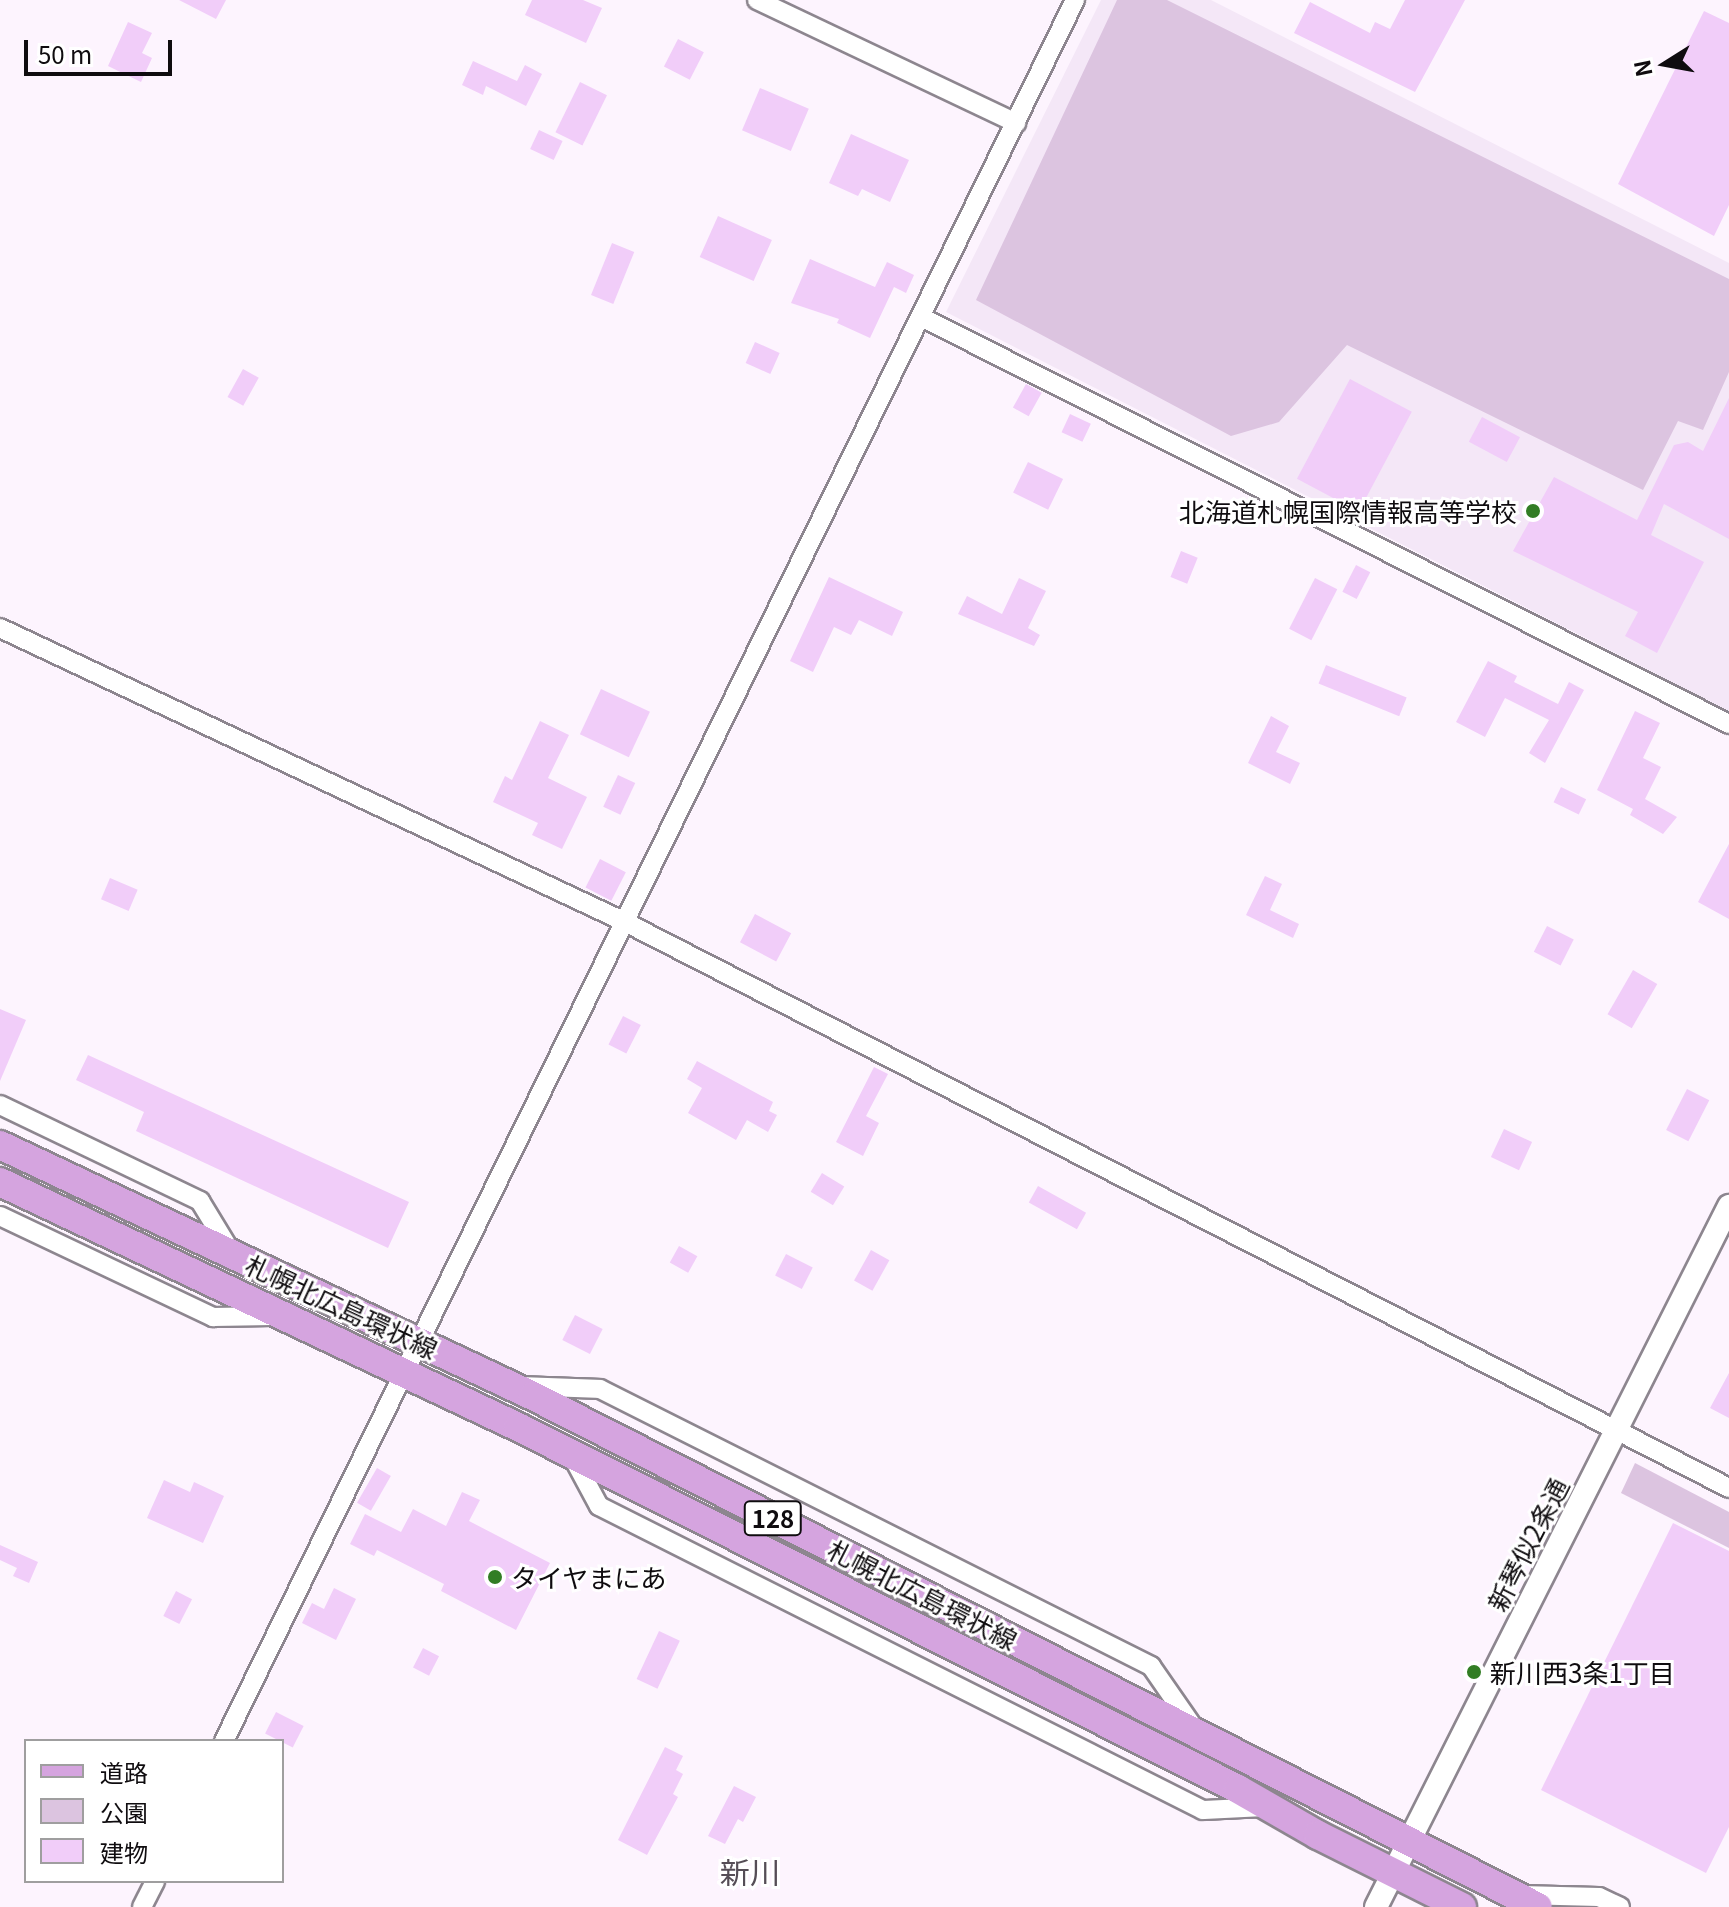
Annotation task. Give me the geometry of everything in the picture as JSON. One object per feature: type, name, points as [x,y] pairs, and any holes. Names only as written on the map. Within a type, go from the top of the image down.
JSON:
[{"type":"main road","name":"札幌北広島環状線","points":[[0,1145],[511,1386],[1526,1901]]},
{"type":"main road","name":"札幌北広島環状線","points":[[0,1182],[571,1454],[1462,1907]]},
{"type":"street","points":[[757,0],[1016,123]]},
{"type":"street","points":[[225,1739],[1073,1]]},
{"type":"street","points":[[921,317],[1729,724]]},
{"type":"street","points":[[0,628],[623,921],[1729,1488]]},
{"type":"street","points":[[0,1105],[200,1201],[232,1254]]},
{"type":"street","name":"新琴似2条通","points":[[1376,1907],[1729,1206]]},
{"type":"street","points":[[0,1216],[213,1317],[283,1316]]},
{"type":"street","points":[[511,1386],[600,1389],[1137,1658],[1151,1666],[1198,1734]]},
{"type":"street","points":[[142,1907],[154,1883]]},
{"type":"street","points":[[1526,1901],[1599,1897],[1620,1907]]},
{"type":"shaded area","name":"北海道札幌国際情報高等学校","points":[[1101,0],[1211,0],[1729,263],[1729,711],[946,312]]},
{"type":"green space","name":"北海道札幌国際情報高等学校","points":[[1117,0],[1167,0],[1729,279],[1729,372],[1703,430],[1678,421],[1643,490],[1347,345],[1279,422],[1231,436],[976,300]]},
{"type":"green space","points":[[1635,1463],[1729,1512],[1729,1548],[1621,1493]]},
{"type":"building","points":[[179,0],[226,0],[216,19]]},
{"type":"building","points":[[532,0],[583,0],[602,8],[586,43],[525,15]]},
{"type":"building","points":[[1405,0],[1465,0],[1415,92],[1294,33],[1310,2],[1370,33],[1375,22],[1390,29]]},
{"type":"building","points":[[1704,11],[1729,23],[1729,205],[1714,236],[1618,184]]},
{"type":"building","points":[[128,22],[152,33],[142,53],[152,58],[141,82],[108,66]]},
{"type":"building","points":[[678,39],[704,52],[690,80],[664,67]]},
{"type":"building","points":[[473,61],[517,81],[525,65],[542,74],[526,106],[486,86],[483,95],[462,85]]},
{"type":"building","points":[[580,82],[607,95],[582,145],[555,132]]},
{"type":"building","points":[[760,88],[809,109],[791,151],[742,130]]},
{"type":"building","points":[[539,130],[563,141],[554,160],[530,149]]},
{"type":"building","points":[[851,134],[909,160],[890,202],[862,189],[858,196],[829,183]]},
{"type":"building","points":[[718,216],[772,240],[754,281],[700,257]]},
{"type":"building","points":[[612,243],[634,252],[613,304],[591,295]]},
{"type":"building","points":[[810,259],[875,287],[887,262],[914,275],[906,293],[894,287],[870,338],[837,323],[839,319],[791,303]]},
{"type":"building","points":[[755,342],[780,353],[770,374],[746,363]]},
{"type":"building","points":[[243,369],[259,378],[243,406],[227,397]]},
{"type":"building","points":[[1350,379],[1412,412],[1359,512],[1297,479]]},
{"type":"building","points":[[1026,384],[1042,393],[1029,416],[1013,408]]},
{"type":"building","points":[[1729,398],[1729,539],[1664,504],[1651,535],[1704,562],[1657,653],[1625,636],[1638,612],[1513,551],[1554,477],[1637,520],[1674,445],[1688,442],[1703,451]]},
{"type":"building","points":[[1070,414],[1091,424],[1082,442],[1062,432]]},
{"type":"building","points":[[1482,417],[1520,437],[1507,462],[1469,442]]},
{"type":"building","points":[[1028,462],[1063,479],[1048,510],[1013,493]]},
{"type":"building","points":[[1181,551],[1198,558],[1187,584],[1171,577]]},
{"type":"building","points":[[1356,565],[1370,572],[1357,599],[1342,592]]},
{"type":"building","points":[[829,577],[903,612],[892,636],[859,620],[851,635],[834,627],[813,672],[790,661]]},
{"type":"building","points":[[1019,578],[1046,591],[1028,628],[1040,635],[1034,646],[958,614],[967,596],[1002,614]]},
{"type":"building","points":[[1315,578],[1337,589],[1311,640],[1289,629]]},
{"type":"building","points":[[1488,661],[1517,676],[1514,682],[1558,704],[1569,682],[1584,690],[1545,763],[1529,753],[1549,720],[1505,698],[1485,737],[1456,722]]},
{"type":"building","points":[[1326,665],[1407,698],[1399,716],[1319,684]]},
{"type":"building","points":[[601,689],[650,712],[629,757],[580,734]]},
{"type":"building","points":[[1635,711],[1660,723],[1643,758],[1661,767],[1645,799],[1677,817],[1663,834],[1630,815],[1633,809],[1597,790]]},
{"type":"building","points":[[1271,716],[1289,726],[1276,752],[1300,763],[1290,784],[1248,763]]},
{"type":"building","points":[[540,721],[569,735],[548,778],[587,797],[562,849],[532,835],[538,823],[493,802],[505,776],[512,780]]},
{"type":"building","points":[[618,775],[635,783],[620,815],[603,807]]},
{"type":"building","points":[[1561,787],[1586,799],[1579,815],[1554,802]]},
{"type":"building","points":[[1729,844],[1729,919],[1698,902]]},
{"type":"building","points":[[600,859],[626,872],[611,901],[585,888]]},
{"type":"building","points":[[1265,876],[1282,884],[1270,910],[1299,924],[1293,938],[1246,915]]},
{"type":"building","points":[[110,878],[138,890],[129,911],[101,899]]},
{"type":"building","points":[[755,914],[791,933],[776,962],[740,942]]},
{"type":"building","points":[[1547,926],[1574,940],[1561,965],[1534,952]]},
{"type":"building","points":[[1633,970],[1657,984],[1632,1028],[1608,1014]]},
{"type":"building","points":[[0,1009],[26,1020],[0,1081]]},
{"type":"building","points":[[623,1016],[641,1025],[626,1054],[608,1045]]},
{"type":"building","points":[[88,1055],[409,1202],[388,1248],[136,1131],[144,1112],[76,1080]]},
{"type":"building","points":[[697,1061],[773,1102],[769,1111],[777,1115],[768,1132],[747,1120],[736,1140],[688,1113],[702,1088],[687,1079]]},
{"type":"building","points":[[874,1067],[888,1074],[866,1116],[879,1123],[863,1156],[836,1142]]},
{"type":"building","points":[[1687,1089],[1709,1100],[1688,1141],[1666,1130]]},
{"type":"building","points":[[1504,1129],[1532,1142],[1519,1170],[1491,1157]]},
{"type":"building","points":[[822,1173],[844,1186],[833,1205],[811,1192]]},
{"type":"building","points":[[1038,1186],[1086,1213],[1077,1229],[1029,1203]]},
{"type":"building","points":[[679,1246],[697,1256],[688,1273],[670,1263]]},
{"type":"building","points":[[871,1250],[889,1260],[872,1291],[854,1281]]},
{"type":"building","points":[[786,1254],[813,1268],[802,1289],[775,1275]]},
{"type":"building","points":[[575,1315],[603,1329],[590,1354],[562,1340]]},
{"type":"building","points":[[1729,1373],[1729,1418],[1710,1408]]},
{"type":"building","points":[[377,1468],[391,1476],[371,1511],[357,1503]]},
{"type":"building","points":[[164,1480],[190,1492],[194,1482],[224,1496],[203,1543],[147,1518]]},
{"type":"building","points":[[462,1492],[480,1500],[469,1521],[550,1563],[516,1630],[441,1591],[444,1584],[377,1550],[374,1556],[350,1544],[365,1514],[401,1532],[413,1509],[446,1526]]},
{"type":"building","points":[[1673,1523],[1729,1551],[1729,1827],[1706,1873],[1541,1790]]},
{"type":"building","points":[[0,1545],[38,1562],[29,1583],[13,1576],[17,1568],[0,1560]]},
{"type":"building","points":[[334,1588],[356,1599],[336,1640],[302,1623],[312,1603],[324,1609]]},
{"type":"building","points":[[176,1591],[192,1599],[179,1624],[163,1616]]},
{"type":"building","points":[[659,1631],[680,1641],[657,1689],[637,1679]]},
{"type":"building","points":[[423,1648],[439,1656],[429,1676],[413,1668]]},
{"type":"building","points":[[276,1712],[304,1726],[293,1747],[284,1743],[284,1739],[265,1733]]},
{"type":"building","points":[[665,1747],[683,1756],[676,1770],[683,1774],[673,1794],[678,1797],[647,1855],[618,1840]]},
{"type":"building","points":[[734,1786],[756,1797],[743,1822],[738,1819],[725,1844],[708,1836]]},
{"type":"place","name":"北海道札幌国際情報高等学校","points":[[1533,511]]},
{"type":"place","name":"タイヤまにあ","points":[[495,1577]]},
{"type":"place","name":"新川西3条1丁目","points":[[1474,1672]]},
{"type":"district","name":"新川","points":[[750,1871]]}]
